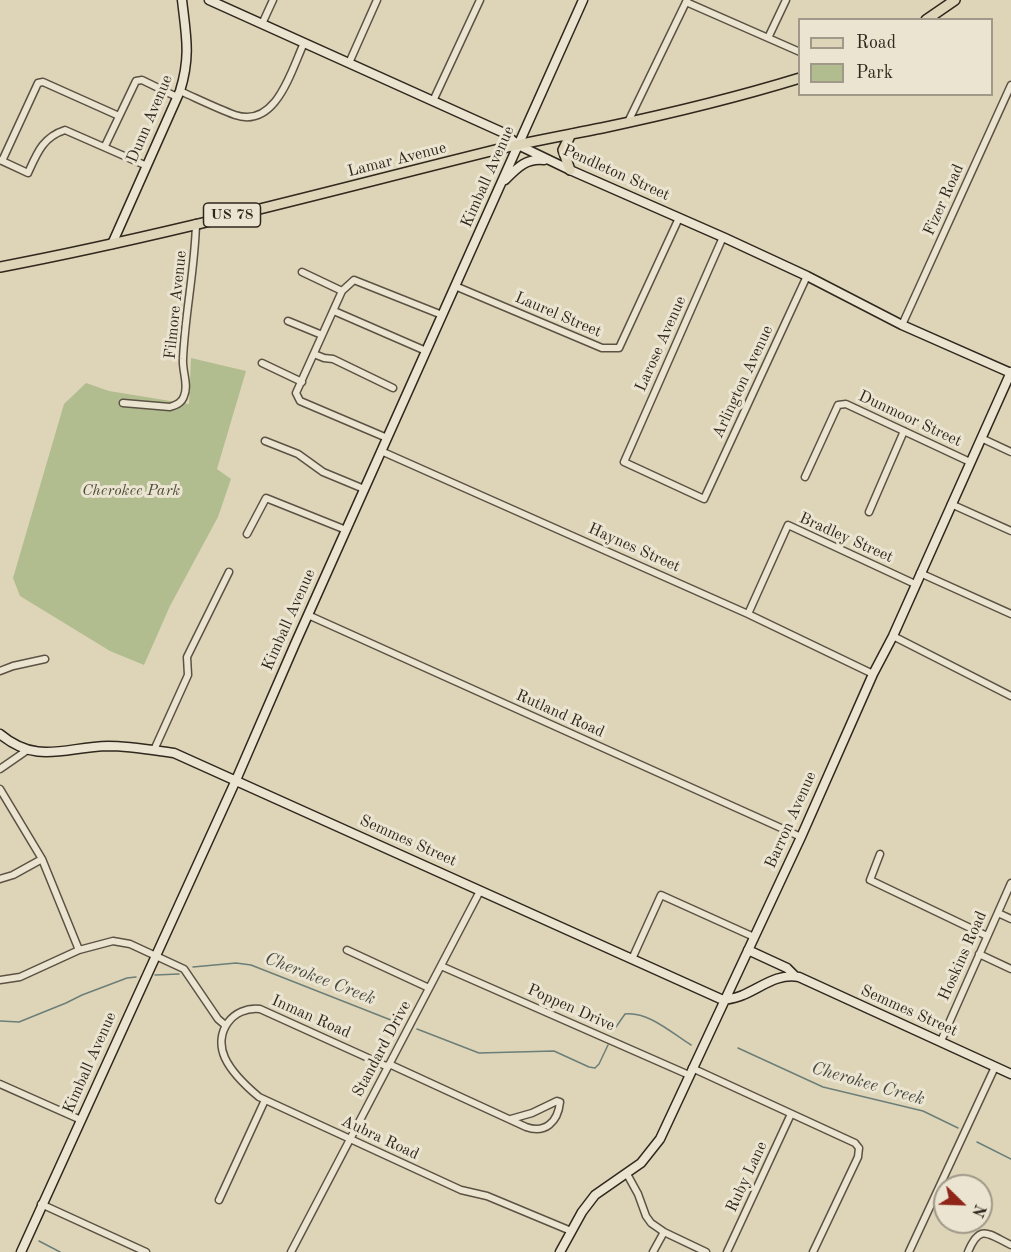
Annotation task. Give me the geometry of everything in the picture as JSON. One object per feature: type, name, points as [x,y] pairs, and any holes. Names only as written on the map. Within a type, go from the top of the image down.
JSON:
[{"type":"main road","name":"Dunn Avenue","points":[[112,244],[187,70],[188,46],[182,0]]},
{"type":"main road","name":"Pendleton Street","points":[[209,0],[504,133],[518,145],[570,170],[723,237],[807,276],[902,325],[1011,373]]},
{"type":"main road","name":"Kimball Avenue","points":[[21,1252],[236,780],[583,0]]},
{"type":"main road","points":[[929,18],[955,0]]},
{"type":"main road","name":"Lamar Avenue","points":[[0,267],[112,244],[518,145],[763,90],[798,79]]},
{"type":"main road","points":[[570,170],[562,150],[571,134]]},
{"type":"main road","points":[[500,185],[529,160],[554,162]]},
{"type":"main road","name":"Barron Avenue","points":[[560,1252],[571,1231],[595,1196],[640,1163],[653,1149],[801,837],[1011,373]]},
{"type":"main road","points":[[0,734],[26,751]]},
{"type":"main road","name":"Semmes Street","points":[[26,751],[49,753],[108,746],[182,755],[723,1000]]},
{"type":"main road","name":"Semmes Street","points":[[748,950],[787,968],[795,976],[1011,1074]]},
{"type":"main road","points":[[723,1000],[741,996],[775,979],[795,976]]},
{"type":"street","points":[[262,24],[273,0]]},
{"type":"street","points":[[349,63],[377,0]]},
{"type":"street","points":[[433,101],[480,0]]},
{"type":"street","points":[[768,38],[786,0]]},
{"type":"street","points":[[628,122],[686,1],[798,51]]},
{"type":"street","points":[[105,146],[136,81],[142,80],[237,116],[251,117],[267,112],[278,99],[304,43]]},
{"type":"street","points":[[119,116],[41,81],[36,84],[1,161],[28,173],[41,146],[61,131],[69,130],[147,166]]},
{"type":"street","name":"Fizer Road","points":[[902,325],[1011,85]]},
{"type":"street","name":"Laurel Street","points":[[455,286],[602,348],[619,348],[679,218]]},
{"type":"street","name":"Filmore Avenue","points":[[123,403],[170,407],[177,405],[184,395],[186,388],[182,361],[196,247],[196,223]]},
{"type":"street","name":"Larose Avenue","points":[[704,499],[624,462],[723,237]]},
{"type":"street","points":[[302,272],[342,291]]},
{"type":"street","name":"Arlington Avenue","points":[[704,499],[807,276]]},
{"type":"street","points":[[387,438],[300,401],[296,393],[321,335],[342,291],[354,280],[442,315]]},
{"type":"street","points":[[334,311],[426,351]]},
{"type":"street","points":[[288,321],[321,335]]},
{"type":"street","points":[[314,354],[333,359],[393,388]]},
{"type":"street","points":[[262,363],[302,382]]},
{"type":"street","name":"Dunmoor Street","points":[[805,477],[838,405],[846,404],[970,462]]},
{"type":"street","points":[[869,512],[904,431]]},
{"type":"street","name":"Dunmoor Street","points":[[981,438],[1011,452]]},
{"type":"street","points":[[265,441],[298,454],[323,472],[364,489]]},
{"type":"street","name":"Haynes Street","points":[[381,451],[748,614],[873,674]]},
{"type":"street","points":[[247,534],[266,498],[346,530]]},
{"type":"street","points":[[951,504],[1011,531]]},
{"type":"street","name":"Bradley Street","points":[[748,614],[788,525],[915,584]]},
{"type":"street","points":[[154,750],[188,675],[187,657],[229,572]]},
{"type":"street","points":[[920,573],[1011,614]]},
{"type":"street","name":"Rutland Road","points":[[308,615],[801,837]]},
{"type":"street","points":[[893,636],[1011,696]]},
{"type":"street","points":[[0,671],[45,659]]},
{"type":"street","points":[[0,769],[26,751]]},
{"type":"street","points":[[0,789],[42,859],[79,950]]},
{"type":"street","points":[[880,854],[870,880],[987,936]]},
{"type":"street","points":[[0,879],[13,875],[42,859]]},
{"type":"street","name":"Hoskins Road","points":[[940,1041],[1011,883]]},
{"type":"street","name":"Standard Drive","points":[[291,1252],[480,891]]},
{"type":"street","points":[[632,959],[661,895],[754,937]]},
{"type":"street","points":[[998,913],[1011,919]]},
{"type":"street","points":[[0,980],[20,977],[79,950],[112,941],[130,944],[184,969],[218,1019],[225,1025]]},
{"type":"street","points":[[347,950],[429,988]]},
{"type":"street","points":[[979,954],[1011,969]]},
{"type":"street","name":"Poppen Drive","points":[[441,966],[791,1114],[861,1147],[813,1252]]},
{"type":"street","name":"Inman Road","points":[[225,1025],[235,1014],[246,1009],[260,1009],[530,1129],[542,1130],[549,1126],[554,1120],[560,1102],[557,1101],[540,1110],[511,1119]]},
{"type":"street","name":"Aubra Road","points":[[225,1025],[222,1048],[225,1058],[248,1087],[266,1100],[461,1190],[487,1196],[571,1231]]},
{"type":"street","points":[[909,1252],[995,1067]]},
{"type":"street","points":[[0,1084],[81,1120]]},
{"type":"street","points":[[219,1200],[266,1100]]},
{"type":"street","name":"Ruby Lane","points":[[727,1252],[791,1114]]},
{"type":"street","points":[[627,1173],[651,1223],[663,1232],[706,1252]]},
{"type":"street","points":[[41,1204],[146,1252]]},
{"type":"street","points":[[653,1252],[663,1232]]},
{"type":"street","points":[[969,1252],[975,1237],[982,1233],[1011,1245]]},
{"type":"green space","name":"Cherokee Park","points":[[191,358],[246,371],[217,469],[231,479],[218,517],[170,606],[144,665],[110,651],[20,596],[13,578],[64,404],[86,383],[109,391],[189,404]]},
{"type":"waterway","name":"Cherokee Creek","points":[[193,967],[236,963],[251,965],[401,1024]]},
{"type":"waterway","name":"Cherokee Creek","points":[[155,975],[179,974]]},
{"type":"waterway","name":"Cherokee Creek","points":[[0,1021],[19,1022],[82,995],[127,978],[136,977]]},
{"type":"waterway","name":"Cherokee Creek","points":[[616,1027],[625,1014],[634,1014],[660,1024],[691,1045]]},
{"type":"waterway","name":"Cherokee Creek","points":[[417,1029],[479,1053],[554,1051],[595,1068],[608,1045]]},
{"type":"waterway","name":"Cherokee Creek","points":[[738,1048],[823,1087],[923,1111],[958,1128]]},
{"type":"waterway","name":"Cherokee Creek","points":[[977,1142],[1011,1159]]},
{"type":"waterway","points":[[39,1241],[60,1252]]}]
